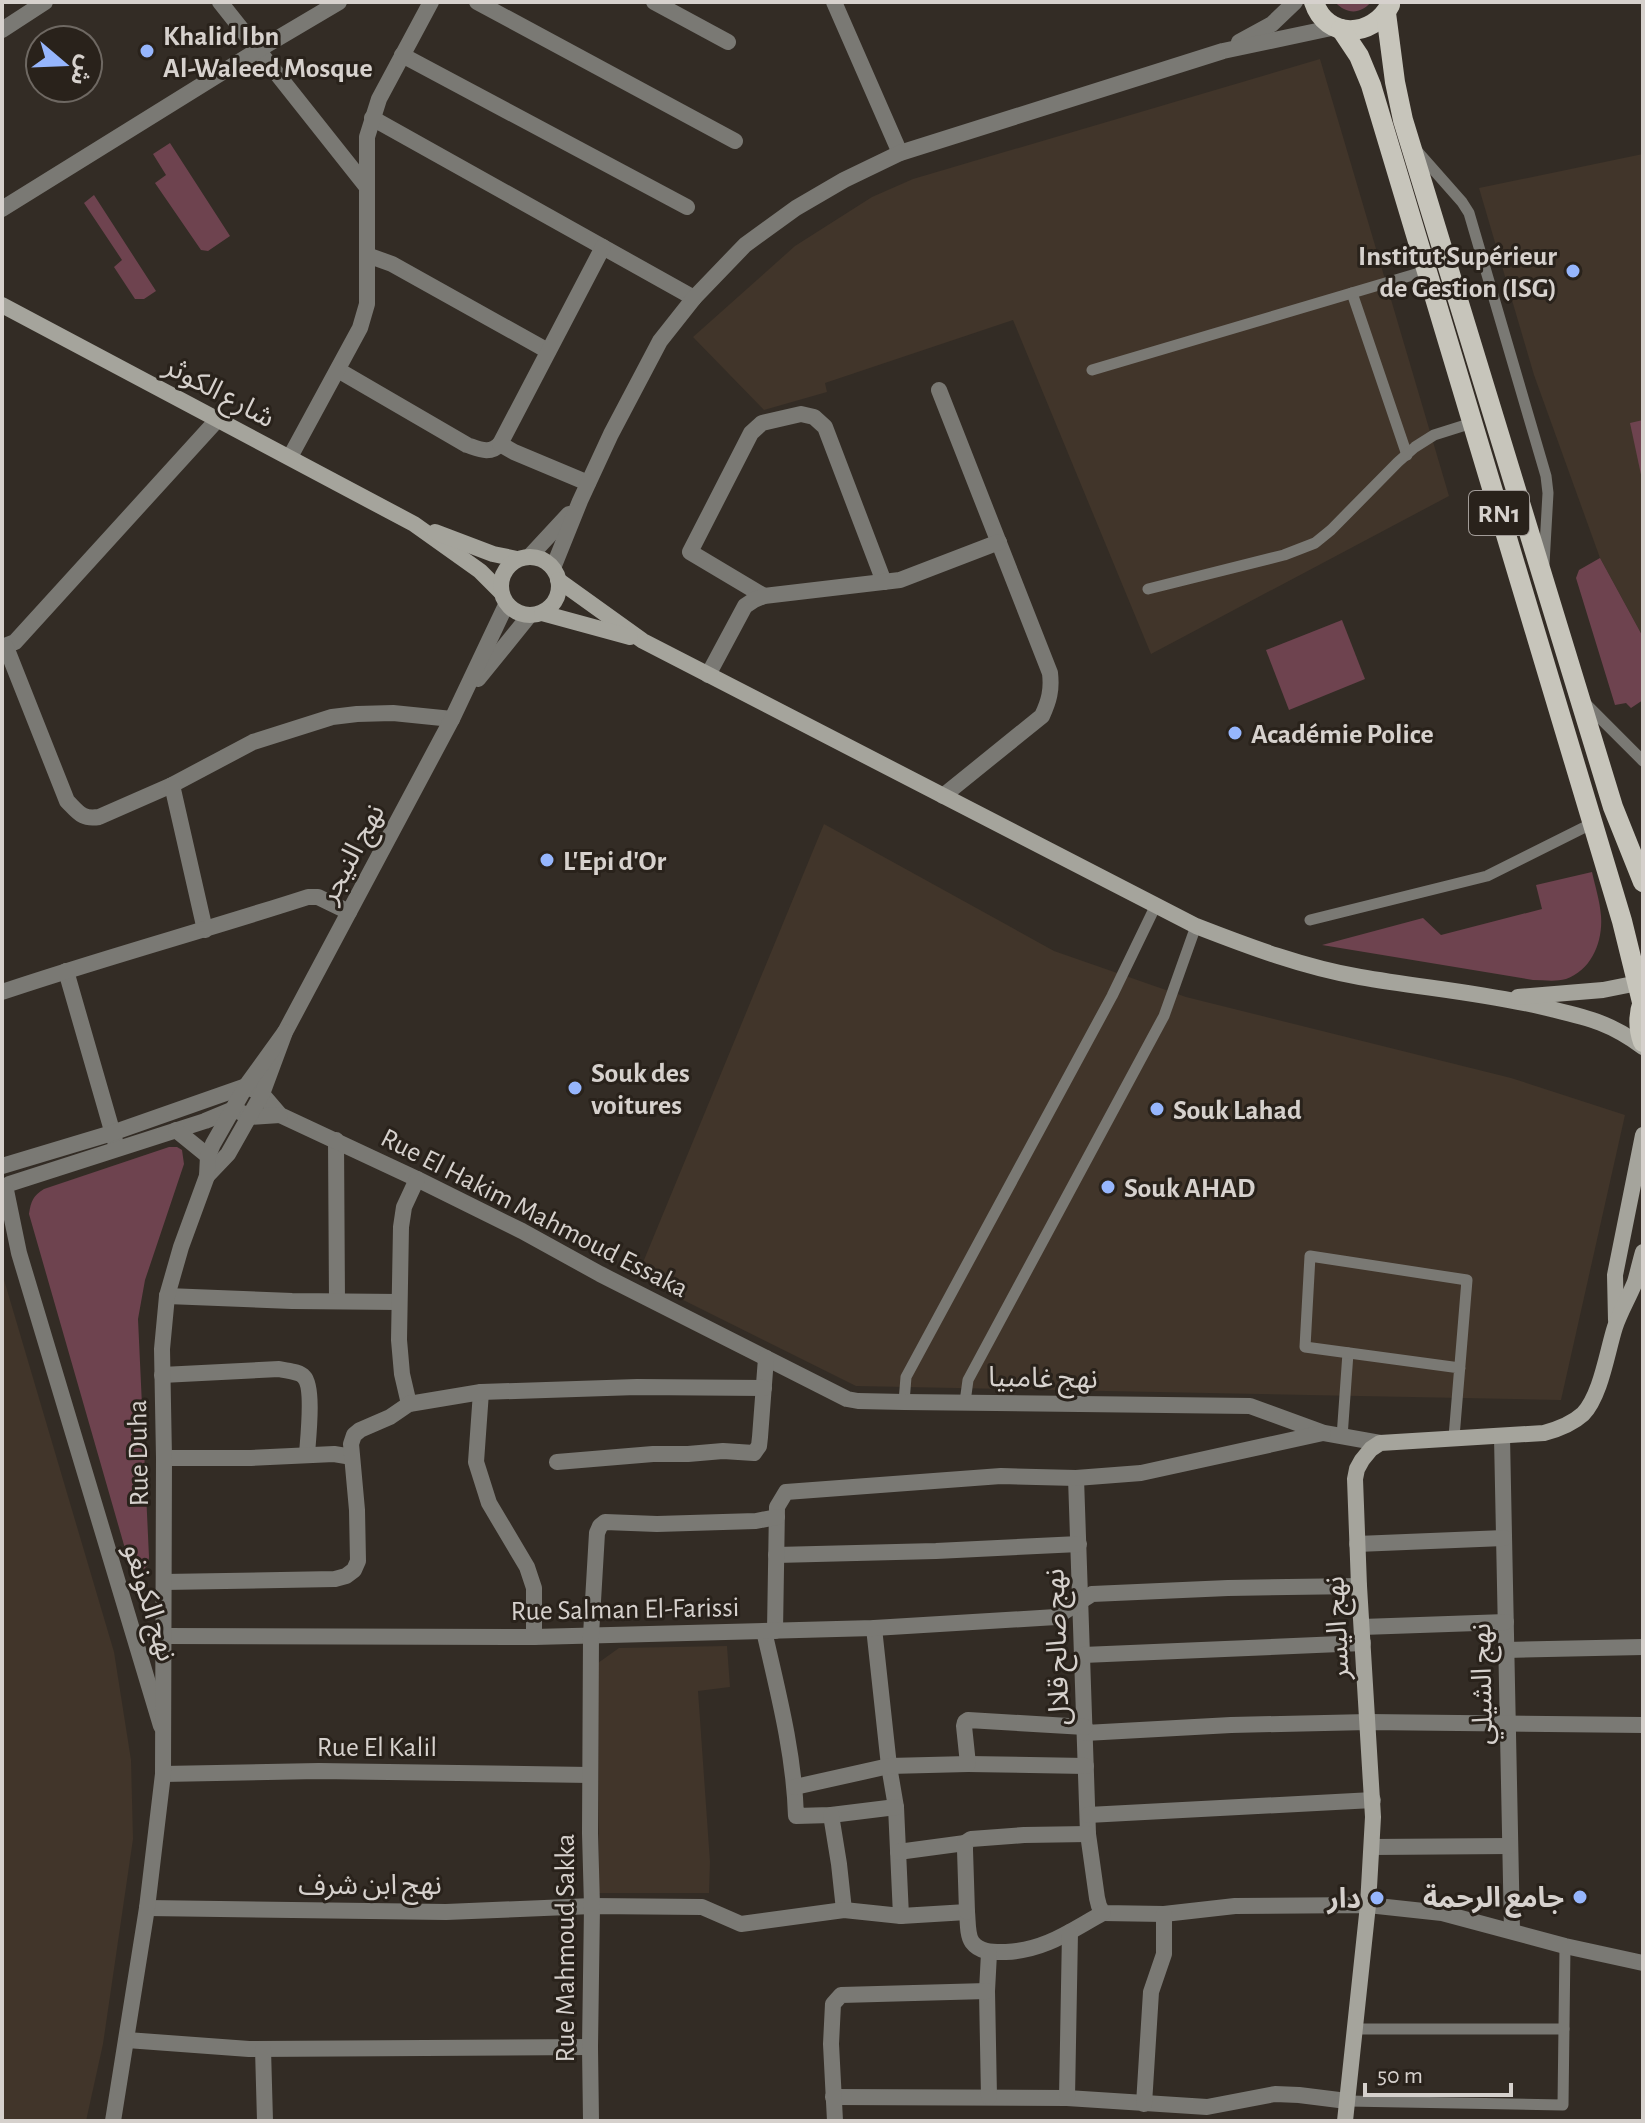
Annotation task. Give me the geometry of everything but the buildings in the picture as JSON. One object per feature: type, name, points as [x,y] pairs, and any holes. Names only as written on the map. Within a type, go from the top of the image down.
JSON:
[{"type":"main road","name":"RN1","points":[[1314,2],[1324,20],[1354,31],[1378,22],[1391,5]]},
{"type":"main road","name":"RN1","points":[[1391,5],[1395,82],[1410,143],[1613,807],[1643,882]]},
{"type":"main road","name":"RN1","points":[[1339,28],[1359,56],[1371,85],[1593,823],[1642,992],[1639,1027],[1643,1044]]},
{"type":"main road","name":"شارع الكوثر","points":[[2,305],[414,524],[480,571],[504,598]]},
{"type":"main road","name":"شارع الكوثر","points":[[414,524],[493,554],[524,558]]},
{"type":"main road","points":[[643,641],[513,611],[504,598],[500,583],[503,573],[509,565],[524,558],[539,558],[643,641],[1196,926],[1313,968],[1504,998],[1596,1020],[1643,1044]]},
{"type":"main road","points":[[536,614],[550,607],[556,599],[559,590],[556,574]]},
{"type":"main road","points":[[1504,998],[1603,990],[1642,992]]},
{"type":"main road","points":[[1380,1443],[1502,1437],[1553,1431],[1573,1422],[1584,1412],[1606,1366],[1616,1325],[1615,1275],[1643,1135]]},
{"type":"main road","points":[[1616,1325],[1639,1284],[1643,1252]]},
{"type":"main road","name":"نهج اليسر","points":[[1345,2121],[1368,1905],[1373,1800],[1359,1586],[1357,1469],[1371,1449],[1380,1443]]},
{"type":"street","points":[[2,30],[45,2]]},
{"type":"street","points":[[220,2],[366,186]]},
{"type":"street","points":[[2,209],[339,2]]},
{"type":"street","points":[[290,457],[360,328],[367,304],[367,137],[379,99],[431,2]]},
{"type":"street","points":[[477,2],[735,141]]},
{"type":"street","points":[[654,2],[728,42]]},
{"type":"street","points":[[834,2],[900,153]]},
{"type":"street","points":[[1223,51],[1272,24],[1295,2]]},
{"type":"street","points":[[556,574],[588,483],[660,341],[694,298],[745,245],[796,208],[900,153],[1223,51],[1339,28]]},
{"type":"street","points":[[402,55],[687,207]]},
{"type":"street","points":[[372,118],[694,298]]},
{"type":"street","points":[[338,370],[467,445],[488,451],[496,448],[603,247]]},
{"type":"street","points":[[367,255],[392,264],[548,351]]},
{"type":"street","points":[[939,390],[1050,673],[1052,688],[1042,716],[943,796]]},
{"type":"street","points":[[764,596],[690,552],[751,433],[762,423],[801,414],[814,417],[825,427],[884,582]]},
{"type":"street","points":[[218,419],[15,642],[4,647],[67,801],[81,815],[99,817],[172,785],[253,742],[332,717],[393,713],[452,719]]},
{"type":"street","points":[[500,444],[588,483]]},
{"type":"street","points":[[524,558],[560,525],[580,501]]},
{"type":"street","points":[[708,675],[745,606],[754,600],[764,596],[900,580],[999,542]]},
{"type":"street","points":[[462,698],[504,598]]},
{"type":"street","points":[[462,698],[536,614]]},
{"type":"street","name":"نهج النيجر","points":[[262,1094],[285,1032],[462,698]]},
{"type":"street","points":[[172,785],[205,930]]},
{"type":"street","points":[[2,992],[308,897],[318,897],[349,912]]},
{"type":"street","points":[[66,971],[118,1150]]},
{"type":"street","name":"نهج النيجر","points":[[246,1086],[285,1032]]},
{"type":"street","points":[[2,1166],[112,1133],[246,1086],[262,1094],[280,1115]]},
{"type":"street","name":"Rue Duha","points":[[113,2121],[147,1908],[163,1774],[163,1325],[167,1296],[181,1247],[207,1176],[208,1156],[246,1086]]},
{"type":"street","name":"Rue Duha","points":[[207,1176],[228,1154],[262,1094]]},
{"type":"street","points":[[6,1189],[234,1109],[250,1117],[280,1115]]},
{"type":"street","name":"Rue El Hakim Mahmoud Essaka","points":[[280,1115],[522,1231],[766,1358]]},
{"type":"street","points":[[176,1130],[208,1156]]},
{"type":"street","points":[[336,1140],[337,1301]]},
{"type":"street","name":"نهج الكونغو","points":[[2,1166],[7,1171],[6,1189],[19,1253],[165,1737]]},
{"type":"street","points":[[409,1404],[402,1374],[399,1302],[404,1207],[417,1179]]},
{"type":"street","name":"نهج الكونغو","points":[[2,1221],[19,1253]]},
{"type":"street","points":[[167,1296],[399,1302]]},
{"type":"street","points":[[557,1462],[653,1454],[754,1453],[759,1446],[766,1358]]},
{"type":"street","name":"نهج غامبيا","points":[[766,1358],[847,1399],[858,1401],[1250,1406],[1324,1433],[1380,1443]]},
{"type":"street","points":[[162,1375],[279,1369],[304,1377],[310,1387],[307,1454]]},
{"type":"street","points":[[164,1582],[335,1579],[346,1576],[354,1570],[358,1561],[351,1444],[354,1435],[409,1404],[481,1392],[637,1387],[764,1388]]},
{"type":"street","points":[[481,1392],[476,1462],[489,1503],[527,1567],[534,1588],[534,1637]]},
{"type":"street","points":[[896,1807],[796,1816],[795,1787],[770,1631],[777,1507],[786,1492],[1001,1476],[1076,1478],[1141,1473],[1324,1433]]},
{"type":"street","name":"نهج الشيلي","points":[[1502,1437],[1512,1931]]},
{"type":"street","points":[[164,1458],[251,1458],[307,1454],[352,1457]]},
{"type":"street","name":"نهج صالح قلال","points":[[1076,1478],[1088,1834],[1097,1898],[1103,1913]]},
{"type":"street","name":"Rue Mahmoud Sakka","points":[[591,2121],[591,1635],[596,1541],[600,1526],[605,1522],[657,1524],[756,1521],[777,1517]]},
{"type":"street","points":[[1357,1544],[1504,1538]]},
{"type":"street","points":[[776,1555],[1079,1544]]},
{"type":"street","name":"Rue Salman El-Farissi","points":[[164,1636],[534,1637],[874,1628],[1056,1617],[1092,1594],[1359,1586]]},
{"type":"street","points":[[1083,1655],[1506,1622]]},
{"type":"street","points":[[874,1628],[896,1807],[901,1916]]},
{"type":"street","points":[[1506,1650],[1643,1647]]},
{"type":"street","points":[[968,1764],[964,1726],[968,1720],[1085,1730],[1368,1722],[1643,1725]]},
{"type":"street","points":[[795,1787],[889,1766],[1086,1766]]},
{"type":"street","name":"Rue El Kalil","points":[[163,1774],[319,1771],[590,1775]]},
{"type":"street","points":[[1088,1815],[1373,1800]]},
{"type":"street","points":[[831,1815],[844,1910]]},
{"type":"street","points":[[898,1852],[965,1843],[971,1839],[1088,1834]]},
{"type":"street","points":[[965,1843],[970,1940],[989,1953],[1025,1951],[1055,1941],[1103,1913],[1164,1914],[1235,1906],[1368,1905],[1442,1913],[1643,1963]]},
{"type":"street","points":[[1372,1847],[1510,1846]]},
{"type":"street","name":"نهج ابن شرف","points":[[147,1908],[446,1912],[592,1906],[702,1907],[741,1924],[844,1910],[901,1916],[967,1912]]},
{"type":"street","points":[[1144,2104],[1151,1992],[1164,1954],[1164,1914]]},
{"type":"street","points":[[1067,2098],[1070,1932]]},
{"type":"street","points":[[989,1953],[989,2097]]},
{"type":"street","points":[[835,2121],[831,2044],[833,2004],[841,1995],[987,1991]]},
{"type":"street","points":[[127,2040],[263,2049],[590,2047]]},
{"type":"street","points":[[263,2049],[265,2121]]},
{"type":"street","points":[[833,2097],[1067,2098],[1207,2107],[1275,2094],[1347,2101]]},
{"type":"lane","points":[[1410,143],[1469,213],[1546,476],[1544,580]]},
{"type":"lane","points":[[1092,370],[1426,271]]},
{"type":"lane","points":[[1352,293],[1407,455]]},
{"type":"lane","points":[[1148,589],[1284,555],[1315,543],[1407,455],[1434,435],[1472,423]]},
{"type":"lane","points":[[1579,698],[1643,761]]},
{"type":"lane","points":[[1310,920],[1487,876],[1593,823]]},
{"type":"lane","points":[[904,1402],[906,1377],[1112,996],[1156,905]]},
{"type":"lane","points":[[965,1402],[968,1380],[1164,1016],[1196,926]]},
{"type":"lane","points":[[1454,1437],[1460,1368],[1467,1280],[1310,1256],[1305,1347],[1460,1368]]},
{"type":"lane","points":[[1615,1275],[1639,1284]]},
{"type":"lane","points":[[1342,1437],[1348,1353]]},
{"type":"lane","points":[[1347,2101],[1563,2105],[1565,1946]]},
{"type":"lane","points":[[1355,2029],[1564,2029]]},
{"type":"shaded area","points":[[1335,2],[1371,2],[1353,11]]},
{"type":"shaded area","points":[[1320,59],[1449,496],[1151,654],[1013,320],[825,383],[827,392],[764,410],[693,337],[795,246],[872,197],[913,179]]},
{"type":"shaded area","points":[[170,143],[230,236],[208,251],[201,250],[155,183],[166,175],[153,154]]},
{"type":"shaded area","name":"Institut Supérieur de Gestion (ISG)","points":[[1643,154],[1643,637],[1600,558],[1534,375],[1479,188]]},
{"type":"shaded area","points":[[94,195],[156,291],[144,299],[135,299],[114,267],[122,260],[84,203]]},
{"type":"shaded area","points":[[1643,420],[1643,484],[1630,423]]},
{"type":"shaded area","points":[[1600,558],[1643,637],[1643,700],[1631,708],[1626,703],[1615,705],[1576,578],[1579,570]]},
{"type":"shaded area","points":[[1342,620],[1365,679],[1289,710],[1266,650]]},
{"type":"shaded area","name":"Souk Lahad","points":[[824,824],[1054,951],[1186,997],[1511,1078],[1625,1115],[1561,1400],[856,1386],[637,1277]]},
{"type":"shaded area","points":[[1592,872],[1600,910],[1598,945],[1583,969],[1566,979],[1533,980],[1322,945],[1423,918],[1441,935],[1542,909],[1536,885]]},
{"type":"shaded area","points":[[169,1147],[182,1150],[184,1164],[145,1280],[138,1319],[149,1557],[144,1569],[134,1571],[130,1566],[29,1214],[33,1199],[44,1189]]},
{"type":"shaded area","points":[[2,1273],[114,1652],[131,1760],[133,1839],[103,2044],[86,2121],[2,2121]]},
{"type":"shaded area","points":[[727,1646],[730,1687],[698,1691],[710,1862],[709,1893],[599,1893],[598,1663],[619,1648]]},
{"type":"place","name":"Khalid Ibn Al-Waleed Mosque","points":[[147,51]]},
{"type":"place","name":"Institut Supérieur de Gestion (ISG)","points":[[1573,271]]},
{"type":"place","name":"Académie Police","points":[[1235,733]]},
{"type":"place","name":"L'Epi d'Or","points":[[547,860]]},
{"type":"place","name":"Souk des voitures","points":[[575,1088]]},
{"type":"place","name":"Souk Lahad","points":[[1157,1109]]},
{"type":"place","name":"Souk AHAD","points":[[1108,1187]]},
{"type":"place","name":"جامع الرحمة","points":[[1580,1897]]},
{"type":"place","name":"دار","points":[[1377,1898]]}]
